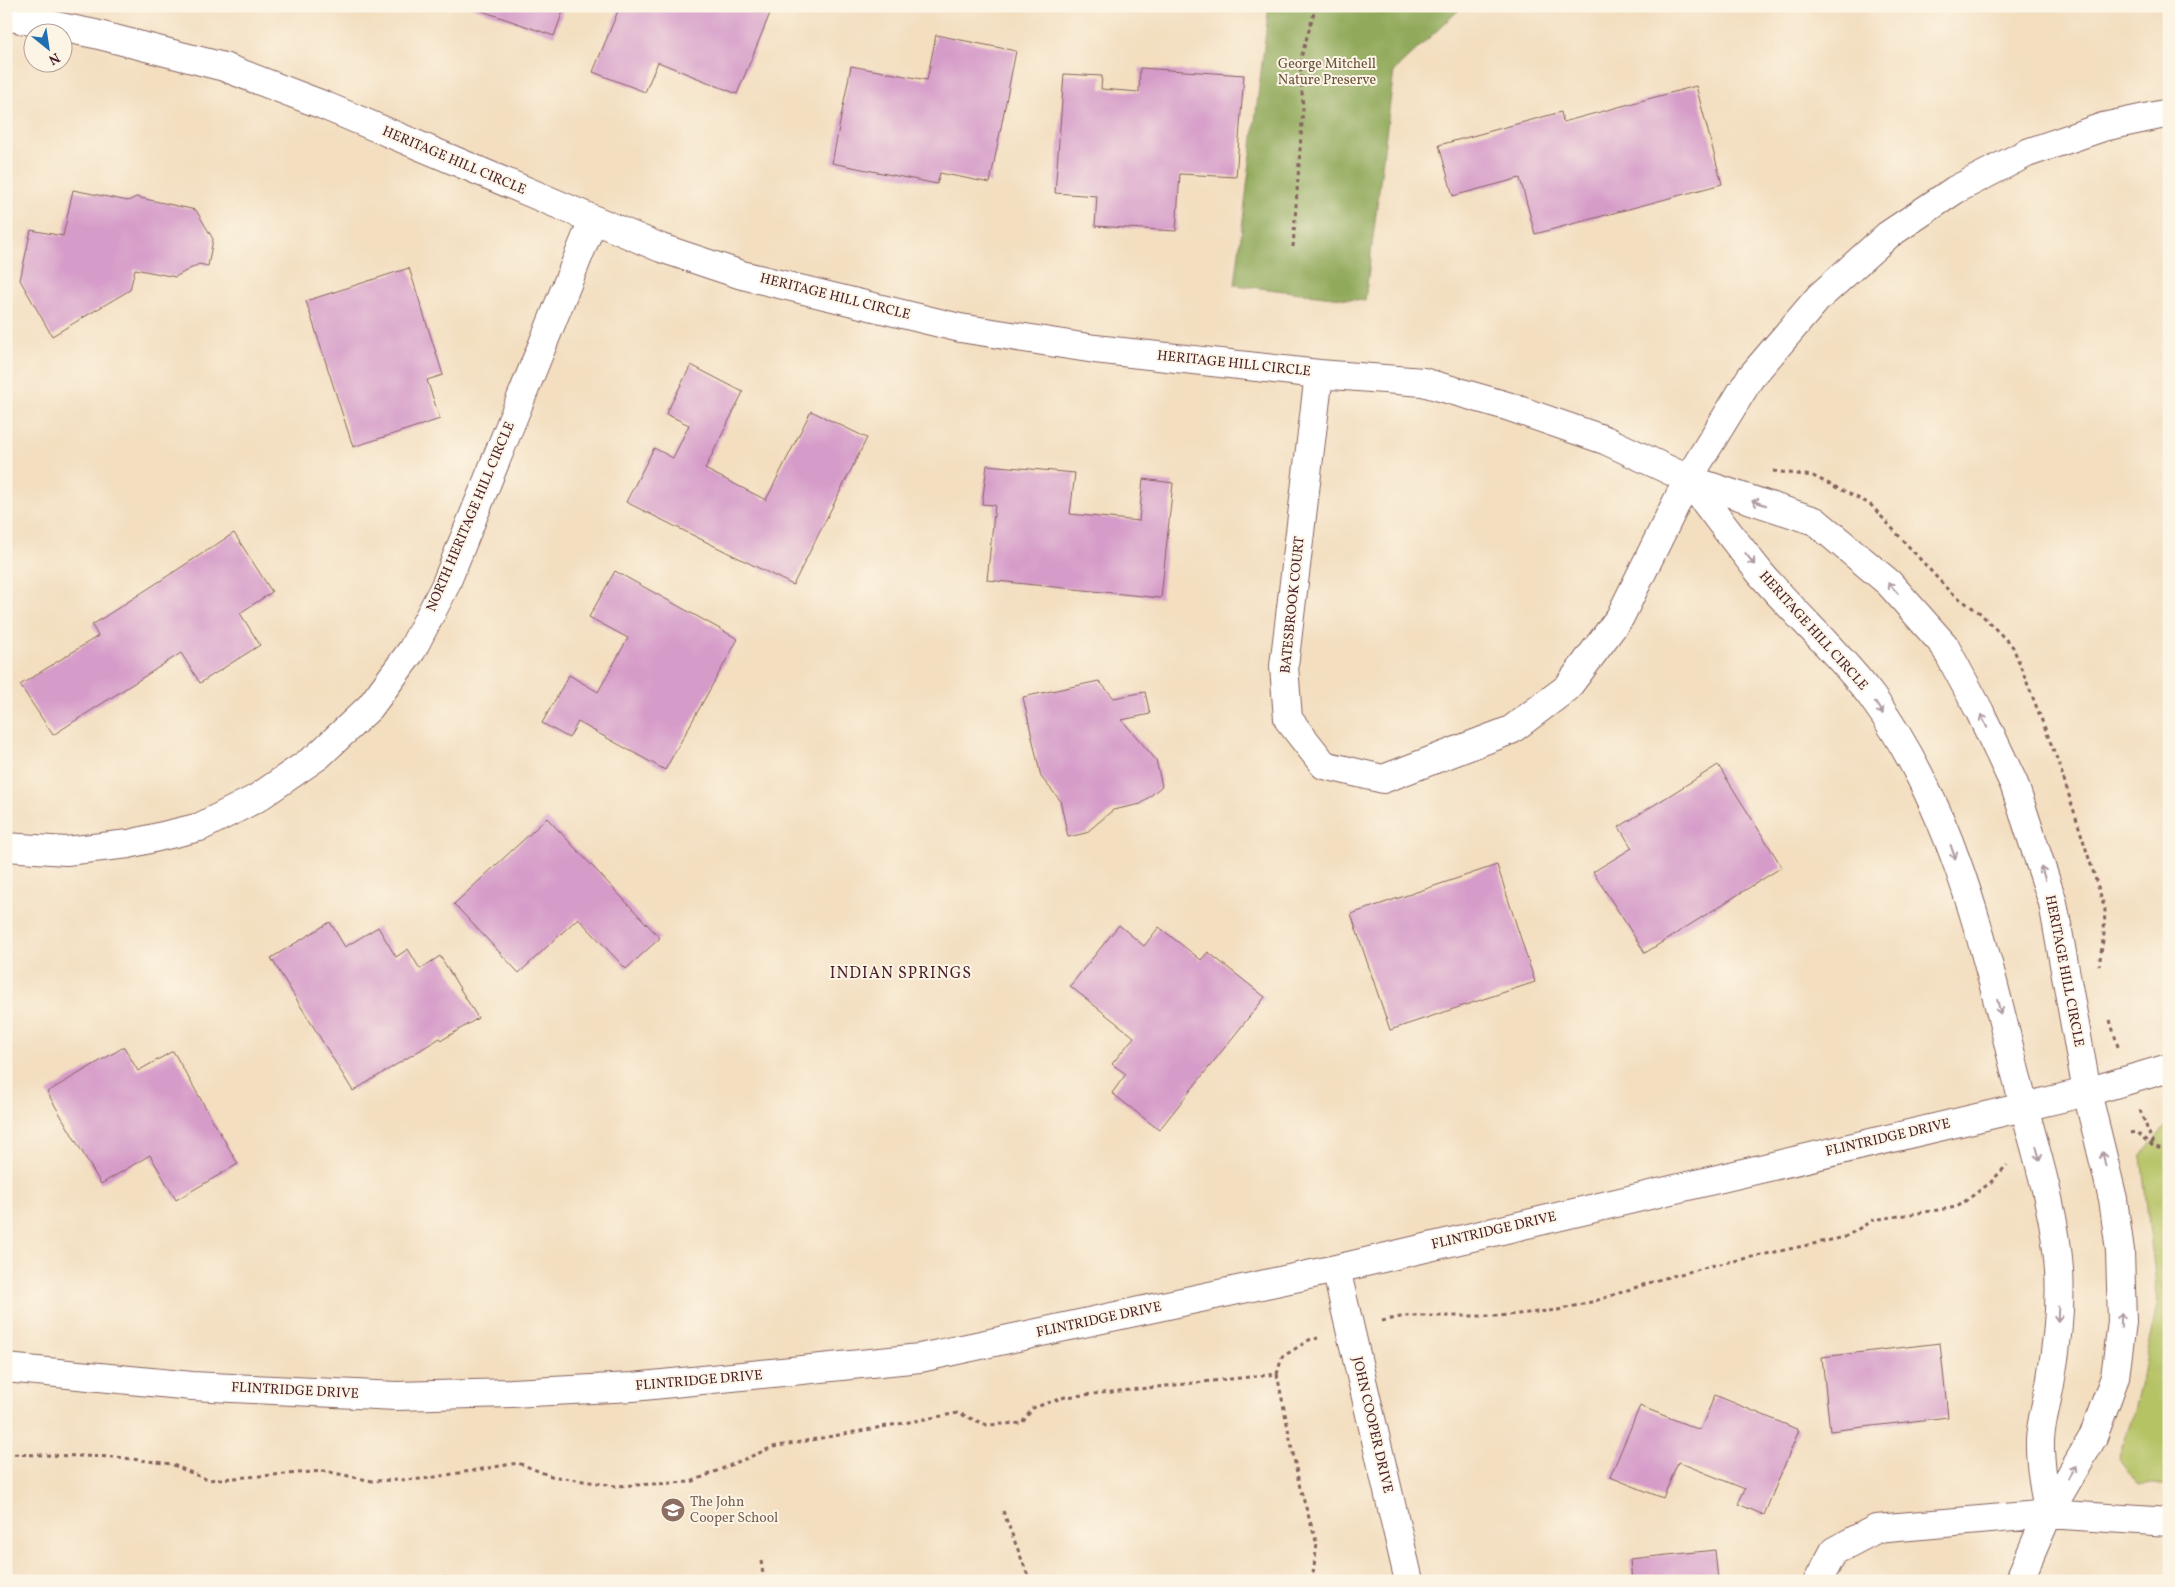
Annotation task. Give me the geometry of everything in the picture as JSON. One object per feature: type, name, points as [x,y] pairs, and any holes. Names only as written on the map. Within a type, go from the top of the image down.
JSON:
[{"type":"street","name":"HERITAGE HILL CIRCLE","points":[[6,16],[95,34],[224,67],[323,105],[662,248],[742,275],[960,328],[1095,348],[1319,374],[1423,382],[1507,406],[1605,440],[1688,479],[1815,521],[1889,583],[1944,645],[1980,712],[2014,784],[2053,903],[2087,1092],[2100,1138],[2113,1199],[2120,1251],[2122,1322],[2115,1377],[2093,1437],[2048,1514],[2019,1581]]},
{"type":"street","name":"BATESBROOK COURT","points":[[1319,374],[1284,666],[1288,719],[1324,765],[1383,779],[1511,730],[1567,688],[1620,617],[1688,479],[1750,378],[1819,297],[1888,235],[1955,190],[2027,153],[2103,127],[2169,113]]},
{"type":"street","name":"NORTH HERITAGE HILL CIRCLE","points":[[6,847],[66,851],[129,844],[200,827],[257,798],[318,756],[370,707],[412,650],[445,586],[593,220]]},
{"type":"street","name":"HERITAGE HILL CIRCLE","points":[[1688,479],[1762,575],[1823,639],[1872,697],[1912,759],[1944,825],[1979,927],[2024,1106],[2038,1153],[2051,1214],[2059,1270],[2054,1357],[2040,1440],[2048,1514]]},
{"type":"street","name":"FLINTRIDGE DRIVE","points":[[6,1368],[192,1386],[396,1396],[633,1387],[920,1358],[1336,1268],[2087,1092],[2169,1068]]},
{"type":"street","name":"JOHN COOPER DRIVE","points":[[1336,1268],[1409,1581]]},
{"type":"street","points":[[1818,1581],[1834,1551],[1876,1529],[2048,1514],[2169,1522]]},
{"type":"path","points":[[1293,247],[1303,108],[1300,61],[1316,6]]},
{"type":"path","points":[[2100,1138],[2136,1132],[2154,1147],[2169,1150]]},
{"type":"path","points":[[1312,1581],[1316,1544],[1300,1488],[1277,1374],[1282,1357],[1309,1340],[1404,1316],[1498,1316],[1558,1310],[1595,1301],[1715,1265],[1845,1236],[1873,1220],[1957,1207],[1990,1183],[2011,1161],[2038,1153]]},
{"type":"path","points":[[6,1454],[116,1457],[171,1464],[208,1480],[325,1471],[372,1481],[423,1479],[518,1463],[551,1476],[616,1486],[691,1482],[773,1447],[958,1412],[987,1425],[1022,1423],[1033,1408],[1065,1397],[1277,1374]]},
{"type":"path","points":[[1003,1511],[1030,1581]]},
{"type":"path","points":[[761,1560],[764,1581]]},
{"type":"path","points":[[445,1576],[445,1581]]},
{"type":"green space","name":"George Mitchell Nature Preserve","points":[[1269,6],[1463,6],[1394,71],[1365,301],[1235,285]]},
{"type":"green space","points":[[2169,1122],[2169,1485],[2139,1485],[2119,1459],[2134,1411],[2158,1302],[2141,1156]]},
{"type":"building","points":[[468,6],[565,6],[554,36]]},
{"type":"building","points":[[620,6],[773,6],[737,94],[658,62],[645,92],[593,72]]},
{"type":"building","points":[[936,35],[1016,51],[990,183],[940,173],[937,184],[832,163],[851,66],[927,80]]},
{"type":"building","points":[[1140,68],[1244,75],[1236,177],[1180,174],[1176,231],[1095,226],[1097,196],[1055,193],[1064,74],[1102,76],[1101,89],[1139,92]]},
{"type":"building","points":[[1696,86],[1722,184],[1535,234],[1520,178],[1453,196],[1439,145],[1561,112],[1563,122]]},
{"type":"building","points":[[73,190],[128,201],[136,197],[196,210],[213,239],[208,266],[199,264],[175,277],[135,269],[130,290],[52,336],[20,280],[31,230],[63,236]]},
{"type":"building","points":[[409,268],[443,375],[427,380],[440,419],[353,447],[306,301]]},
{"type":"building","points":[[691,365],[743,392],[705,469],[766,500],[811,411],[867,438],[793,585],[626,502],[654,448],[673,458],[689,425],[666,414]]},
{"type":"building","points":[[987,465],[1075,473],[1070,514],[1139,521],[1143,479],[1173,483],[1161,598],[987,580],[995,505],[982,504]]},
{"type":"building","points":[[234,533],[272,592],[240,613],[260,645],[200,683],[181,653],[53,735],[20,685],[98,636],[92,625]]},
{"type":"building","points":[[615,571],[738,639],[665,770],[578,722],[569,738],[542,723],[569,675],[598,692],[628,638],[589,617]]},
{"type":"building","points":[[1099,681],[1114,698],[1145,692],[1150,714],[1122,720],[1156,760],[1162,786],[1141,804],[1113,810],[1086,833],[1068,837],[1060,800],[1041,777],[1023,697]]},
{"type":"building","points":[[1718,765],[1782,867],[1645,953],[1593,872],[1632,848],[1619,827]]},
{"type":"building","points":[[547,818],[660,938],[626,969],[578,918],[519,973],[454,904]]},
{"type":"building","points":[[1497,865],[1535,982],[1390,1030],[1351,914]]},
{"type":"building","points":[[330,922],[345,947],[378,927],[396,957],[408,949],[420,969],[440,956],[478,1018],[442,1040],[440,1038],[353,1091],[271,958]]},
{"type":"building","points":[[1119,925],[1144,946],[1159,927],[1201,960],[1208,952],[1265,997],[1159,1130],[1112,1093],[1126,1074],[1112,1064],[1134,1037],[1070,986]]},
{"type":"building","points":[[124,1047],[138,1071],[173,1051],[238,1164],[176,1200],[150,1155],[101,1184],[47,1092]]},
{"type":"building","points":[[1940,1343],[1948,1417],[1830,1431],[1822,1357]]},
{"type":"building","points":[[1715,1395],[1799,1430],[1764,1515],[1738,1504],[1745,1489],[1678,1462],[1663,1498],[1610,1477],[1640,1406],[1700,1430]]},
{"type":"building","points":[[1715,1550],[1718,1581],[1632,1581],[1630,1559]]},
{"type":"place","name":"The John Cooper School","points":[[673,1510]]},
{"type":"district","name":"INDIAN SPRINGS","points":[[901,974]]}]
